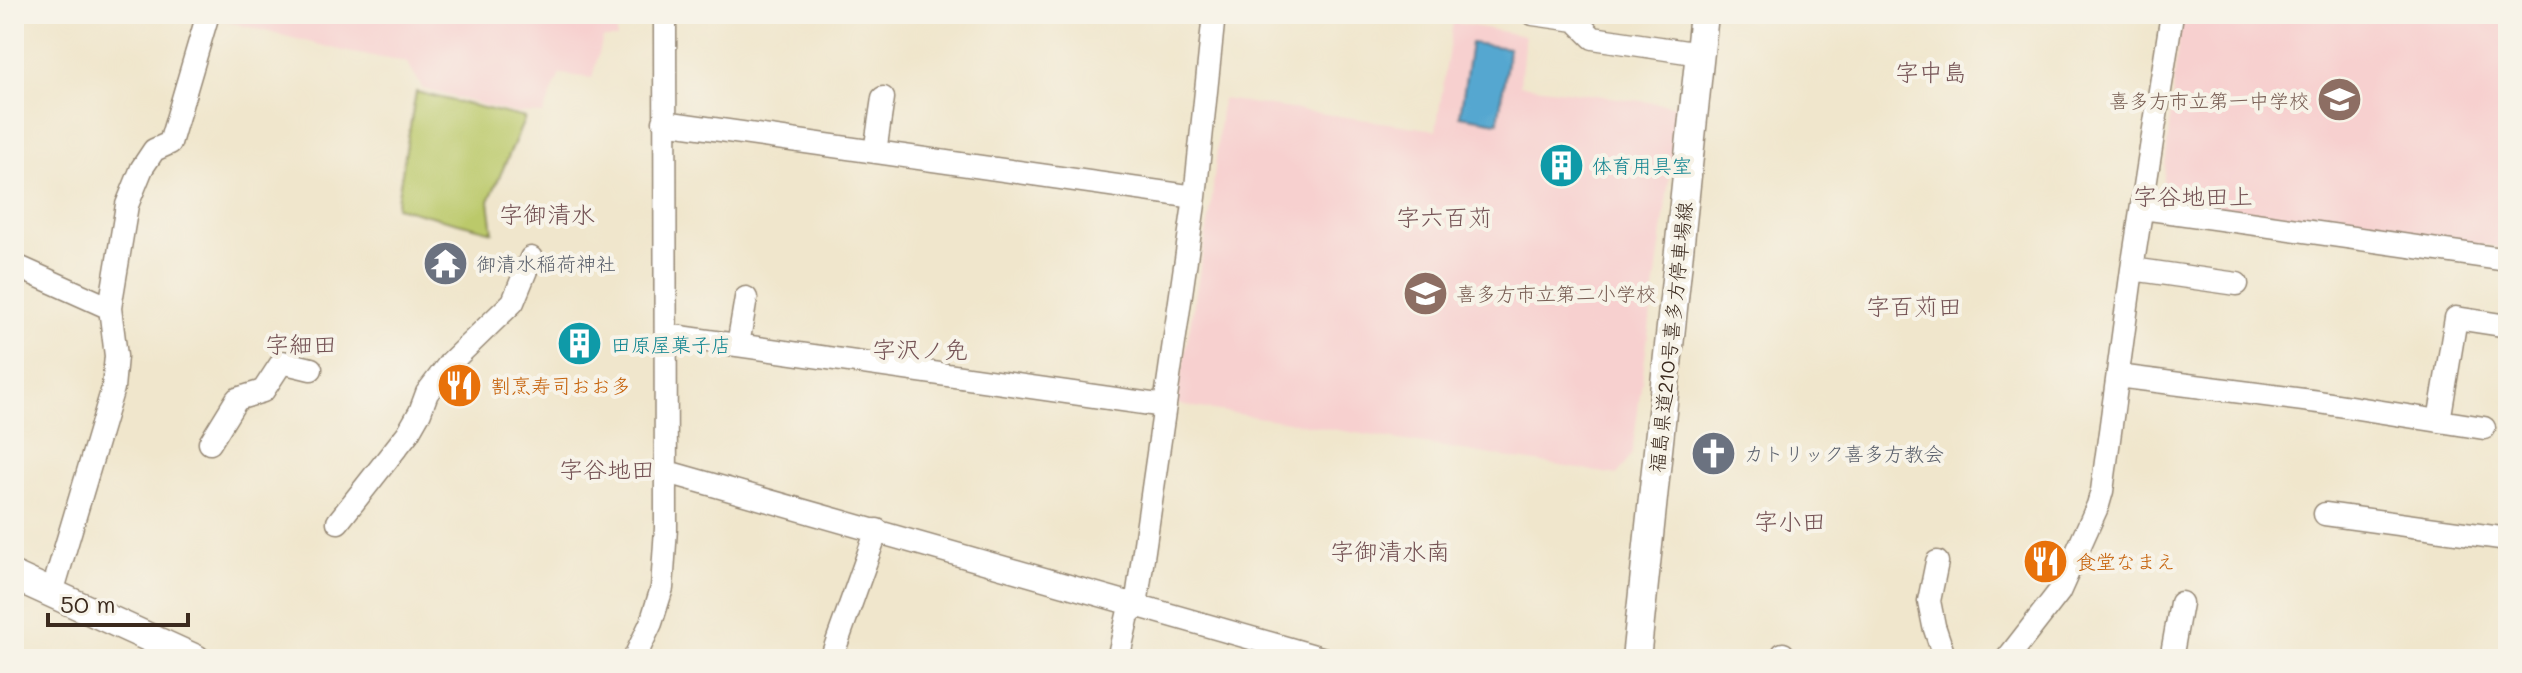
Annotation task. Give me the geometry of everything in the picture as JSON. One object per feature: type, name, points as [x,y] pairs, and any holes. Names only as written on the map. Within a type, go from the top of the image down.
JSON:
[{"type":"main road","name":"福島県道210号喜多方停車場線","points":[[1636,659],[1704,14]]},
{"type":"main road","points":[[14,576],[196,659]]},
{"type":"street","points":[[52,593],[113,388],[116,356],[110,308],[127,205],[142,168],[154,150],[170,143],[208,14]]},
{"type":"street","points":[[634,659],[651,623],[662,588],[666,528],[665,14]]},
{"type":"street","points":[[1118,659],[1128,615],[1136,606],[1195,197],[1214,14]]},
{"type":"street","points":[[1533,14],[1575,20],[1593,38],[1700,54]]},
{"type":"street","points":[[2007,659],[2059,592],[2098,505],[2172,14]]},
{"type":"street","points":[[875,152],[883,98]]},
{"type":"street","points":[[664,122],[1195,197]]},
{"type":"street","points":[[2143,208],[2508,260]]},
{"type":"street","points":[[338,522],[408,433],[427,393],[449,364],[513,302],[531,258]]},
{"type":"street","points":[[14,265],[110,308]]},
{"type":"street","points":[[2132,269],[2237,284]]},
{"type":"street","points":[[738,345],[746,298]]},
{"type":"street","points":[[2439,421],[2456,318],[2508,326]]},
{"type":"street","points":[[666,335],[1165,406]]},
{"type":"street","points":[[210,443],[237,399],[263,391],[282,362],[311,369]]},
{"type":"street","points":[[2118,376],[2319,402],[2484,428]]},
{"type":"street","points":[[664,471],[1325,659]]},
{"type":"street","points":[[2325,514],[2508,539]]},
{"type":"street","points":[[831,659],[877,530]]},
{"type":"street","points":[[1937,562],[1929,601],[1945,659]]},
{"type":"street","points":[[2171,659],[2181,603]]},
{"type":"shaded area","points":[[222,14],[617,14],[617,38],[603,38],[592,78],[560,74],[543,114],[514,113],[423,89],[407,62],[352,53],[221,20]]},
{"type":"shaded area","name":"喜多方市立第一中学校","points":[[2181,14],[2508,14],[2508,249],[2172,200],[2163,186]]},
{"type":"shaded area","name":"喜多方市立第二小学校","points":[[1453,22],[1525,36],[1520,85],[1679,106],[1632,454],[1617,475],[1176,404],[1211,207],[1222,99],[1436,130]]},
{"type":"green space","points":[[416,92],[525,118],[489,201],[493,232],[396,207]]},
{"type":"water","points":[[1471,43],[1509,48],[1498,122],[1460,116]]},
{"type":"place","name":"喜多方市立第一中学校","points":[[2340,100]]},
{"type":"place","name":"体育用具室","points":[[1561,165]]},
{"type":"place","name":"御清水稲荷神社","points":[[445,263]]},
{"type":"place","name":"喜多方市立第二小学校","points":[[1425,293]]},
{"type":"place","name":"田原屋菓子店","points":[[580,344]]},
{"type":"place","name":"割烹寿司おお多","points":[[460,385]]},
{"type":"place","name":"カトリック喜多方教会","points":[[1713,453]]},
{"type":"place","name":"食堂なまえ","points":[[2045,561]]},
{"type":"district","name":"字中島","points":[[1931,71]]},
{"type":"district","name":"字谷地田上","points":[[2193,195]]},
{"type":"district","name":"字御清水","points":[[547,213]]},
{"type":"district","name":"字六百苅","points":[[1444,216]]},
{"type":"district","name":"字百苅田","points":[[1914,305]]},
{"type":"district","name":"字細田","points":[[301,343]]},
{"type":"district","name":"字沢ノ免","points":[[920,348]]},
{"type":"district","name":"字谷地田","points":[[607,468]]},
{"type":"district","name":"字小田","points":[[1790,520]]},
{"type":"district","name":"字御清水南","points":[[1390,550]]}]
